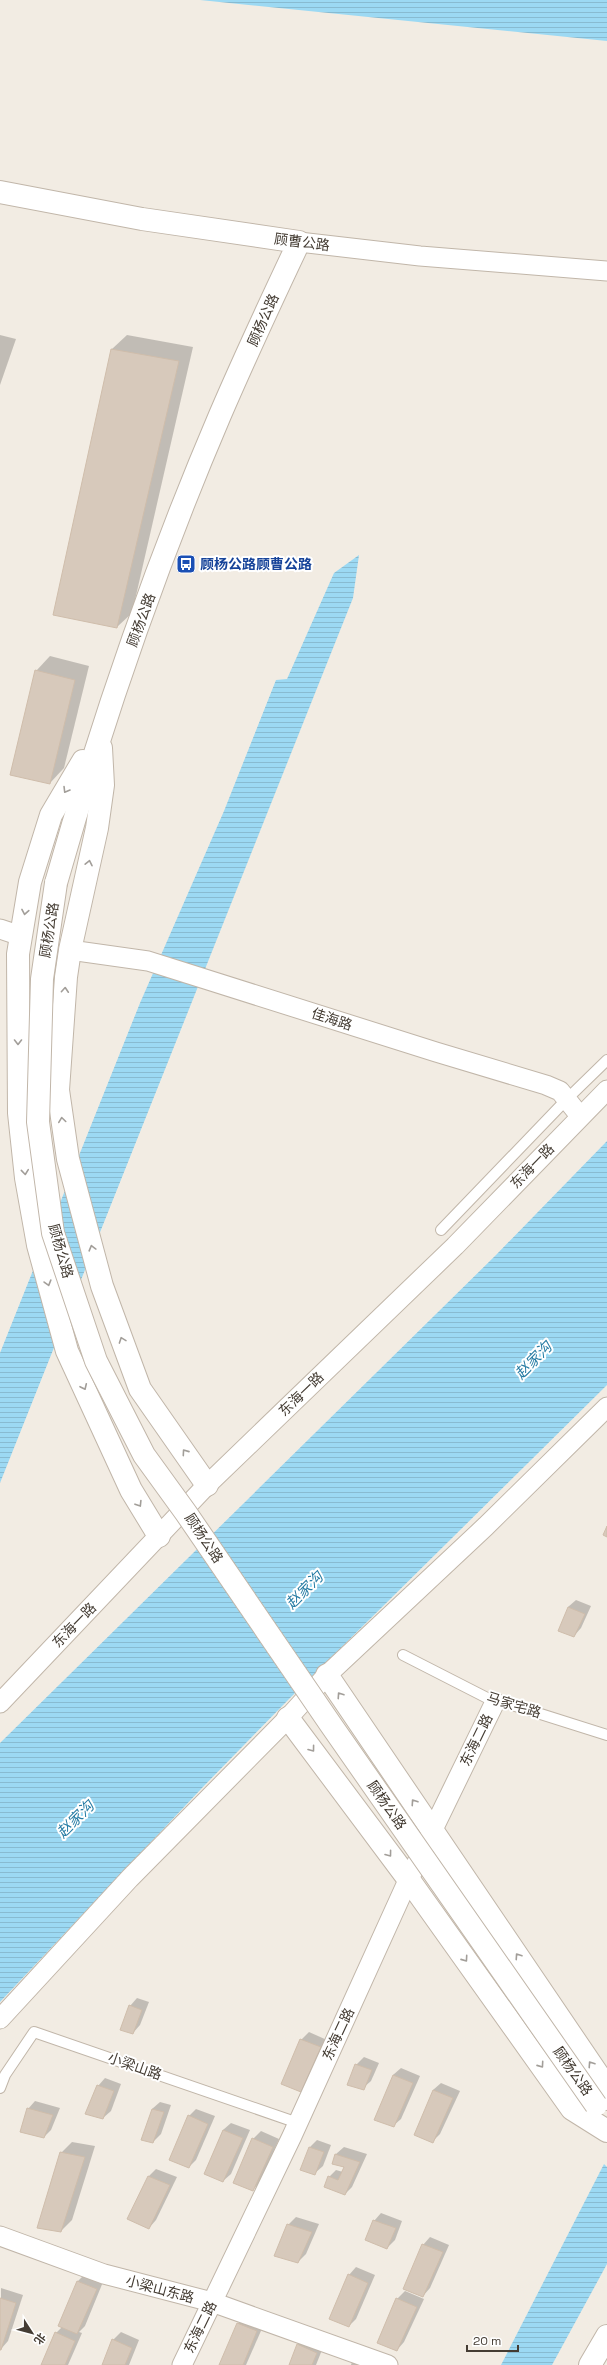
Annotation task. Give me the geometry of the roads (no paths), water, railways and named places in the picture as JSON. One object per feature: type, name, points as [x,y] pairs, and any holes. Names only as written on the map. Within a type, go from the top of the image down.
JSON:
[{"type":"street","name":"顾曹公路","points":[[0,192],[142,219],[299,242],[420,256],[607,271]]},
{"type":"street","name":"顾杨公路","points":[[299,242],[220,415],[165,554],[100,733],[56,883],[42,979],[38,1122],[53,1233],[96,1361],[144,1455],[186,1512],[331,1725],[603,2109]]},
{"type":"street","points":[[100,733],[51,815],[30,882],[18,954],[19,1113],[26,1178],[38,1245],[67,1351],[131,1490],[159,1536]]},
{"type":"street","points":[[100,733],[103,785],[97,828],[70,950],[58,1090],[68,1158],[102,1286],[140,1389],[207,1484]]},
{"type":"street","points":[[0,929],[21,936]]},
{"type":"street","name":"佳海路","points":[[70,950],[148,960],[207,980],[546,1085],[560,1091],[580,1116]]},
{"type":"street","name":"东海一路","points":[[0,1703],[207,1484],[455,1246],[607,1090]]},
{"type":"street","points":[[0,2019],[130,1878],[288,1718],[327,1675],[486,1526],[607,1407]]},
{"type":"street","points":[[327,1675],[603,2082],[603,2109]]},
{"type":"street","name":"东海二路","points":[[182,2365],[298,2123],[409,1880],[495,1702]]},
{"type":"street","points":[[288,1718],[409,1880],[572,2109],[607,2131]]},
{"type":"street","name":"小梁山东路","points":[[0,2236],[104,2274],[212,2302],[388,2365]]},
{"type":"street","points":[[590,2365],[607,2336]]},
{"type":"lane","points":[[441,1230],[567,1099],[607,1060]]},
{"type":"lane","name":"马家宅路","points":[[403,1655],[495,1702],[506,1703],[607,1735]]},
{"type":"lane","name":"小梁山路","points":[[0,2088],[5,2075],[34,2032],[298,2123]]},
{"type":"water","points":[[200,0],[607,0],[607,41]]},
{"type":"water","points":[[359,555],[353,598],[0,1483],[0,1353],[140,1003],[224,811],[276,680],[287,679],[334,573]]},
{"type":"water","name":"赵家沟","points":[[607,1141],[607,1385],[289,1699],[202,1788],[0,2002],[0,1743],[496,1255]]},
{"type":"water","points":[[604,2164],[607,2167],[607,2264],[552,2365],[501,2365]]},
{"type":"place","name":"顾杨公路顾曹公路","points":[[186,564]]}]
